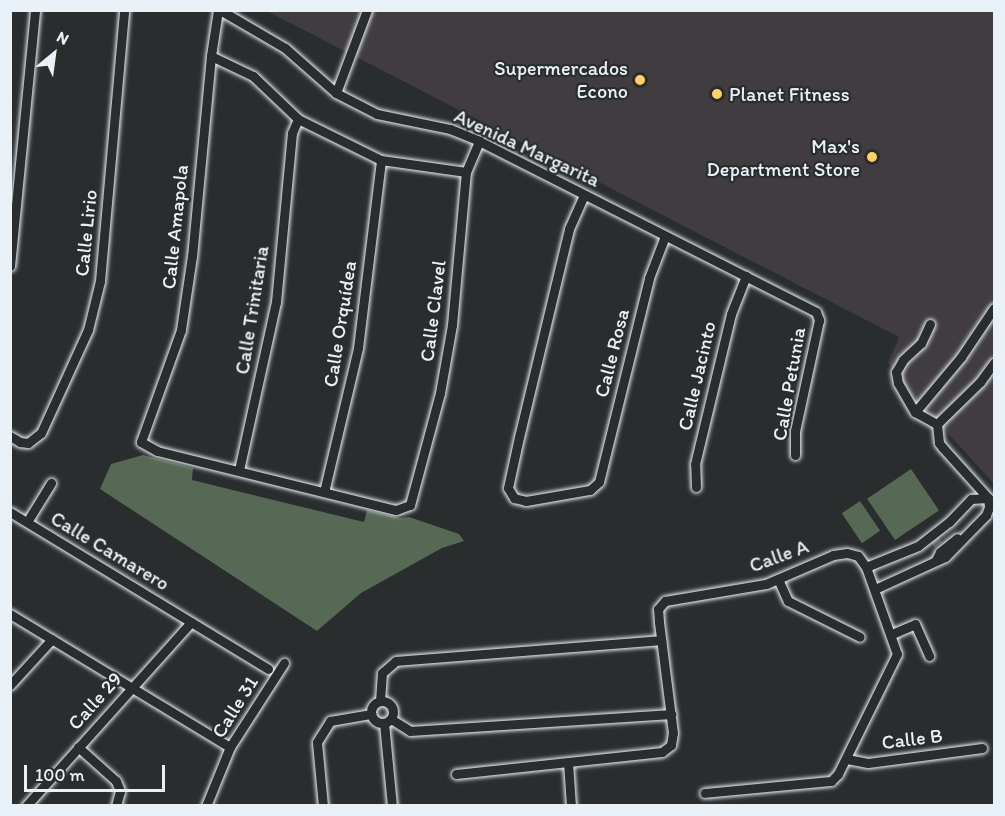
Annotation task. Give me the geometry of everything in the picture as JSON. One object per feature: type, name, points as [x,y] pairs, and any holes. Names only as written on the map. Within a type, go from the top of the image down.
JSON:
[{"type":"street","points":[[10,266],[35,10]]},
{"type":"street","name":"Calle Lirio","points":[[10,436],[20,442],[28,443],[40,433],[88,330],[100,281],[124,10]]},
{"type":"street","name":"Calle Amapola","points":[[219,10],[210,56],[192,256],[181,330],[141,442],[157,451],[239,470]]},
{"type":"street","name":"Avenida Margarita","points":[[219,10],[285,48],[336,93],[377,114],[450,129],[479,141],[816,312],[819,320]]},
{"type":"street","points":[[336,93],[367,10]]},
{"type":"street","points":[[210,56],[253,76],[298,119],[381,160],[466,172]]},
{"type":"street","name":"Calle Trinitaria","points":[[239,470],[276,302],[292,133],[298,119]]},
{"type":"street","name":"Calle Clavel","points":[[324,492],[396,510],[410,505],[440,393],[452,325],[466,172],[479,141]]},
{"type":"street","name":"Calle Orquídea","points":[[324,492],[358,348],[381,160]]},
{"type":"street","name":"Calle Rosa","points":[[584,195],[569,229],[519,437],[508,488],[514,498],[526,501],[590,490],[599,482],[649,278],[665,236]]},
{"type":"street","name":"Calle Jacinto","points":[[696,487],[695,464],[731,314],[746,276]]},
{"type":"street","points":[[915,412],[961,357],[994,308]]},
{"type":"street","name":"Calle Petunia","points":[[795,455],[795,431],[819,320]]},
{"type":"street","points":[[930,324],[921,343],[903,360],[896,372],[898,383],[915,412],[937,423]]},
{"type":"street","points":[[937,423],[980,382],[994,363]]},
{"type":"street","points":[[874,589],[945,557],[986,515],[989,507],[988,498],[939,443],[937,423]]},
{"type":"street","points":[[239,470],[324,492]]},
{"type":"street","points":[[27,522],[51,483]]},
{"type":"street","points":[[918,546],[948,523],[971,499],[988,498]]},
{"type":"street","name":"Calle Camarero","points":[[10,512],[268,669]]},
{"type":"street","points":[[943,535],[948,529],[948,523]]},
{"type":"street","points":[[705,793],[831,781],[838,774],[897,654],[867,567],[918,546],[932,543]]},
{"type":"street","name":"Calle A","points":[[456,774],[662,752],[671,745],[673,733],[658,609],[665,601],[766,584],[833,555],[847,553],[858,556],[867,567]]},
{"type":"street","points":[[777,579],[788,601],[860,637]]},
{"type":"street","points":[[10,614],[230,747]]},
{"type":"street","name":"Calle 29","points":[[26,806],[191,622]]},
{"type":"street","points":[[892,634],[915,624],[928,656]]},
{"type":"street","points":[[10,685],[52,639]]},
{"type":"street","points":[[380,701],[382,673],[396,661],[661,640]]},
{"type":"street","name":"Calle 31","points":[[206,806],[230,747],[284,663]]},
{"type":"street","points":[[380,701],[373,705],[371,714],[376,721],[387,721],[410,731],[671,714]]},
{"type":"street","points":[[380,701],[392,706],[387,721],[392,806]]},
{"type":"street","points":[[323,806],[317,742],[330,721],[371,714]]},
{"type":"street","points":[[78,747],[116,781],[120,791],[116,806]]},
{"type":"street","name":"Calle B","points":[[847,759],[868,763],[982,748]]},
{"type":"street","points":[[568,762],[571,806]]},
{"type":"shaded area","points":[[267,11],[994,11],[994,484],[913,395],[888,363],[899,337]]},
{"type":"green space","points":[[143,455],[193,468],[192,480],[364,522],[367,510],[400,518],[409,517],[459,534],[464,541],[442,548],[361,593],[317,631],[100,489],[111,464]]},
{"type":"green space","points":[[911,469],[939,510],[895,540],[867,499]]},
{"type":"green space","points":[[860,501],[880,531],[862,543],[842,513]]},
{"type":"tunnel","points":[[932,543],[943,535]]},
{"type":"place","name":"Supermercados Econo","points":[[640,80]]},
{"type":"place","name":"Planet Fitness","points":[[717,94]]},
{"type":"place","name":"Max's Department Store","points":[[872,157]]}]
